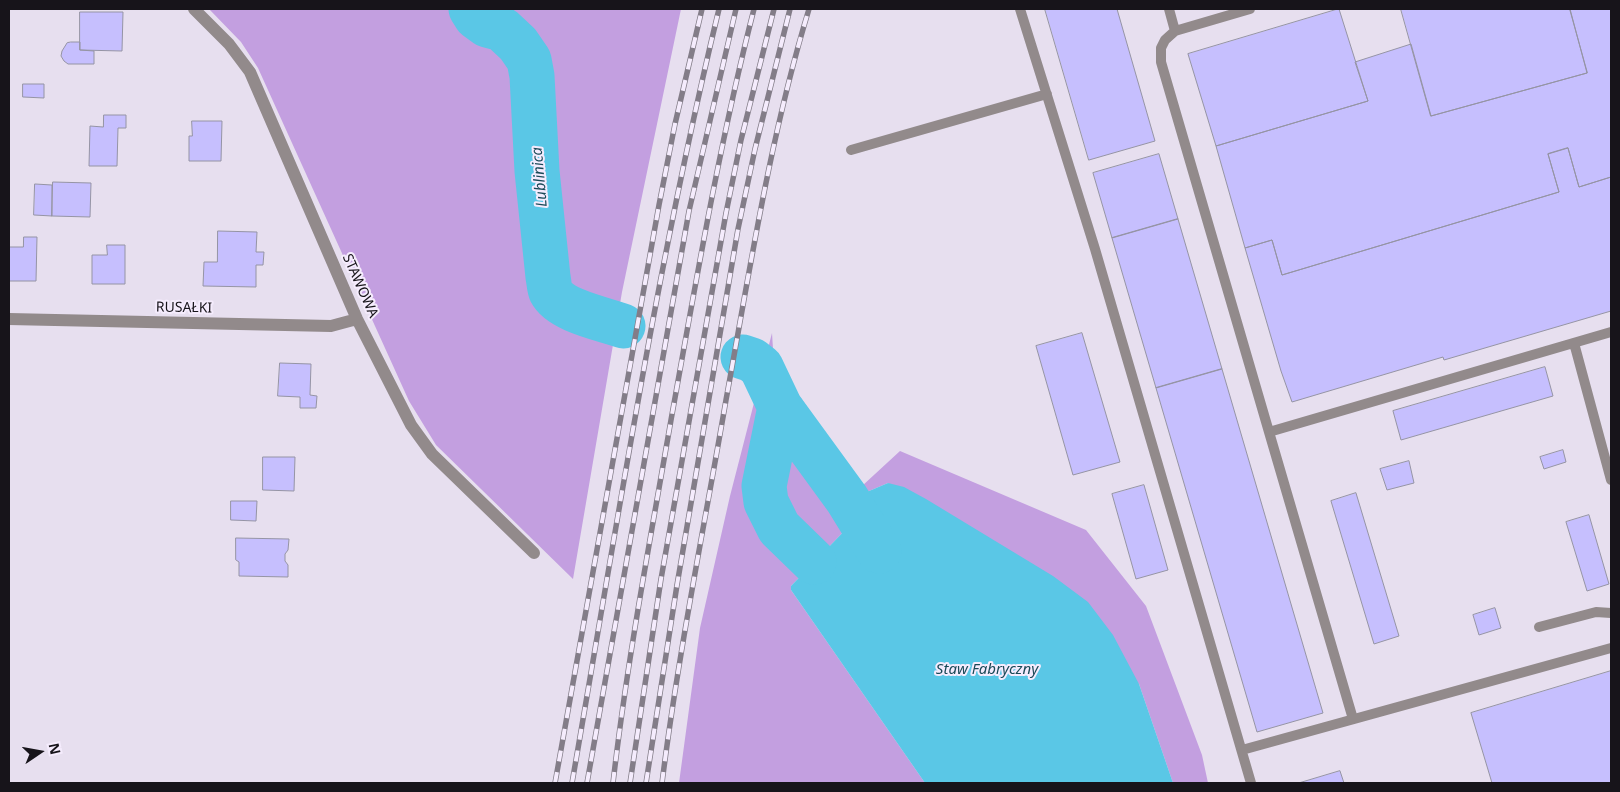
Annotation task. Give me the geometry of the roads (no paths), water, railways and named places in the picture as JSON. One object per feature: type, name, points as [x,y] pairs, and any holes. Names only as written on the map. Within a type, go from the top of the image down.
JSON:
[{"type":"street","name":"STAWOWA","points":[[194,9],[230,44],[250,72],[357,318],[401,408],[422,442],[442,465],[534,553]]},
{"type":"street","name":"RUSAŁKI","points":[[9,319],[331,326],[357,318]]},
{"type":"lane","points":[[1020,9],[1095,249],[1251,783]]},
{"type":"lane","points":[[1169,9],[1175,31]]},
{"type":"lane","points":[[1250,9],[1175,31],[1165,40],[1161,48],[1162,62],[1353,719]]},
{"type":"lane","points":[[851,150],[1047,94]]},
{"type":"lane","points":[[1269,432],[1611,332]]},
{"type":"lane","points":[[1574,343],[1611,480]]},
{"type":"lane","points":[[1539,627],[1596,612],[1611,612]]},
{"type":"lane","points":[[1242,750],[1611,648]]},
{"type":"water","name":"Staw Fabryczny","points":[[888,483],[904,487],[926,499],[1053,576],[1088,602],[1113,635],[1139,684],[1173,783],[925,783],[791,590],[791,586],[851,524],[841,504],[853,491],[858,495]]},
{"type":"waterway","name":"Lublinica","points":[[471,9],[476,17],[487,25],[502,29],[518,44],[529,60],[532,76],[537,171],[551,292],[556,299],[573,309],[623,326]]},
{"type":"waterway","points":[[743,357],[752,360],[761,367],[780,407],[847,499],[879,551]]},
{"type":"waterway","points":[[780,407],[764,486],[766,502],[779,528],[814,562]]},
{"type":"railway","points":[[555,783],[659,205],[675,124],[702,9]]},
{"type":"railway","points":[[572,783],[657,298],[676,201],[719,9]]},
{"type":"railway","points":[[587,783],[689,211],[736,9]]},
{"type":"railway","points":[[613,783],[639,601],[690,317],[719,162],[754,9]]},
{"type":"railway","points":[[630,783],[661,579],[726,213],[741,140],[774,9]]},
{"type":"railway","points":[[646,783],[677,585],[738,229],[755,149],[790,9]]},
{"type":"railway","points":[[662,783],[683,639],[753,252],[783,106],[809,9]]}]
